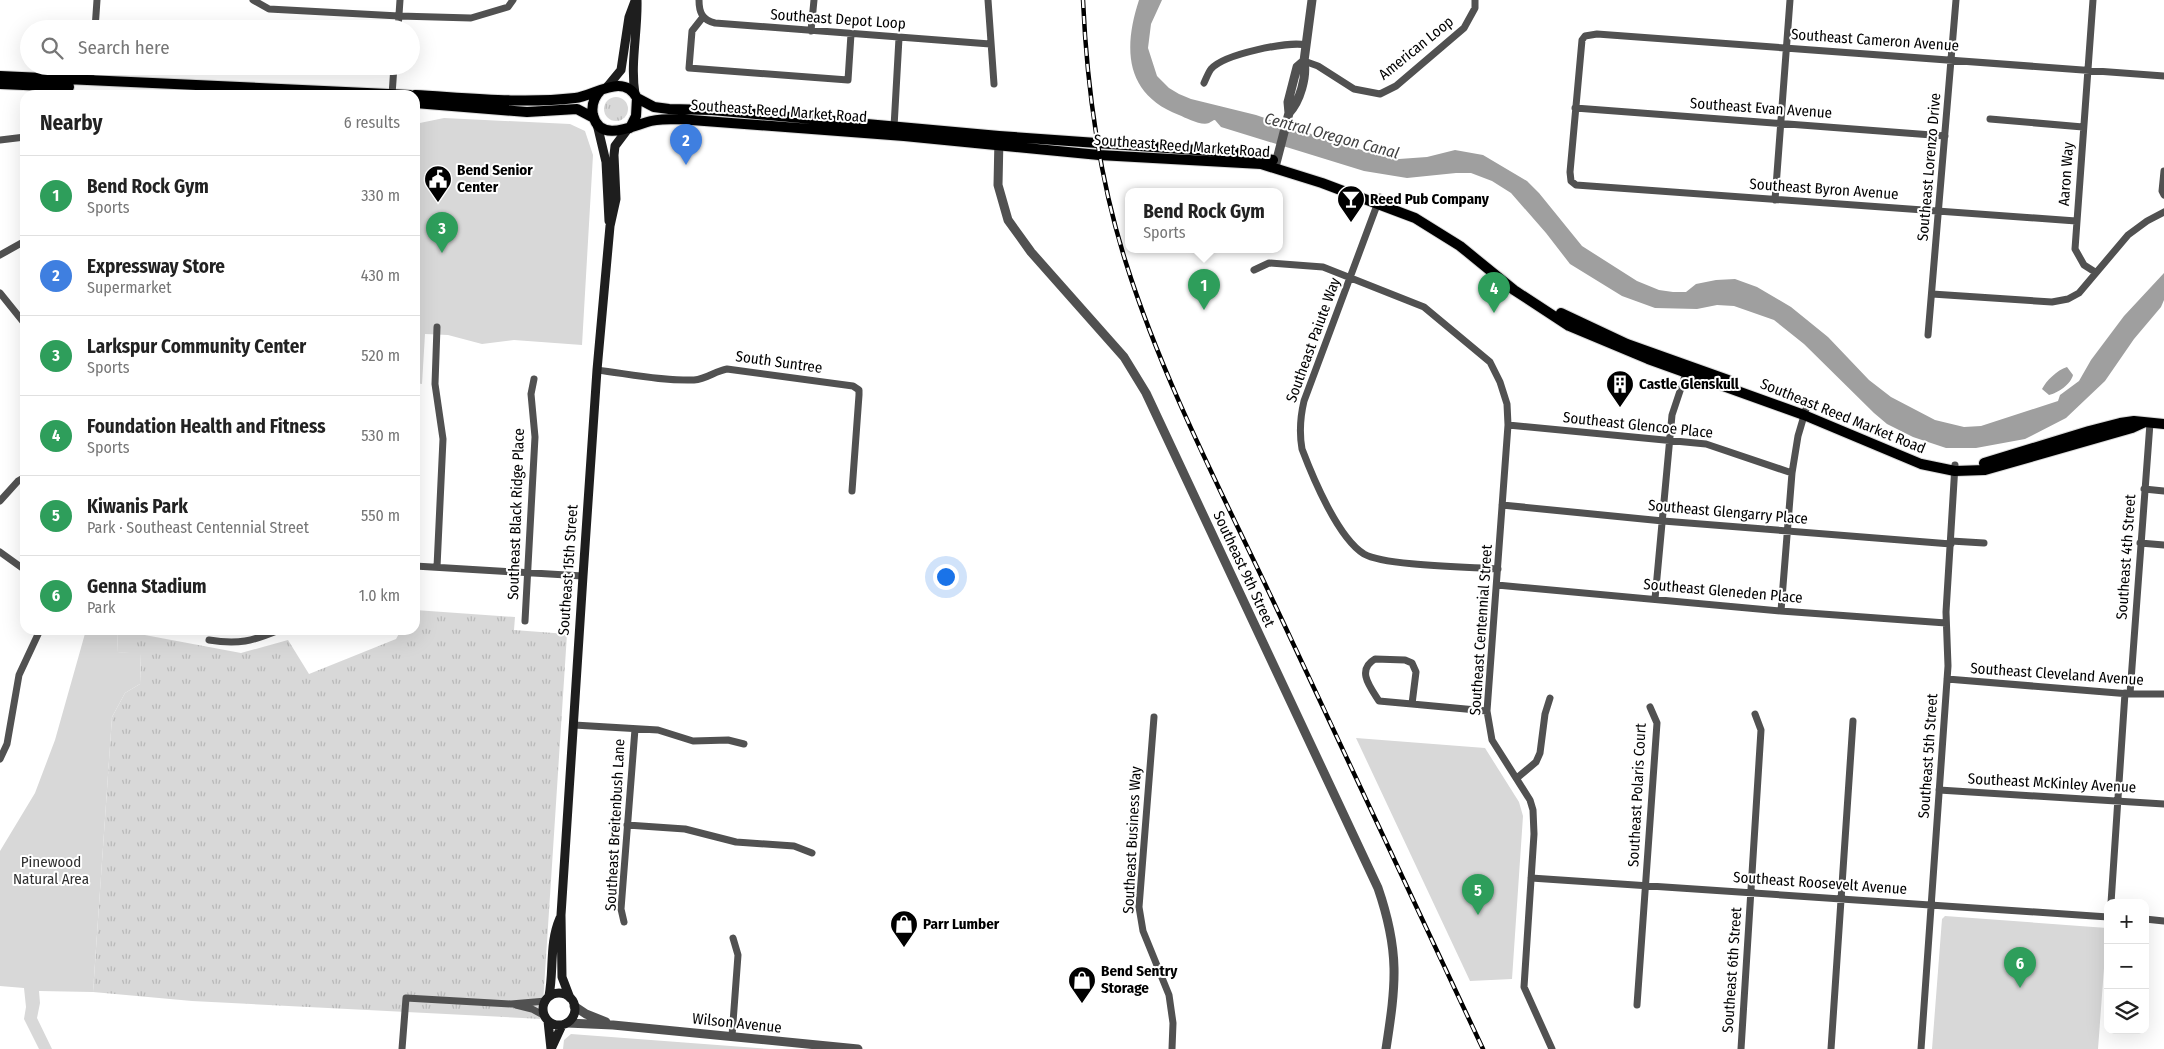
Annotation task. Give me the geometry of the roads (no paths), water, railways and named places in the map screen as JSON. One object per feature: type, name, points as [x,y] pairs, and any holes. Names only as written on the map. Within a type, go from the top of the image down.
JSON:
[{"type":"main road","name":"Southeast 15th Street","points":[[610,226],[606,162],[593,102],[621,70],[628,17],[636,0]]},
{"type":"main road","name":"Southeast 15th Street","points":[[572,1002],[562,977],[561,915],[596,370],[610,226],[616,199],[615,146],[636,116],[633,58],[638,23],[636,0]]},
{"type":"main road","points":[[0,76],[284,90]]},
{"type":"main road","points":[[0,84],[140,90]]},
{"type":"main road","name":"Southeast Reed Market Road","points":[[420,95],[531,101],[578,98],[604,88],[623,86],[654,108],[712,110],[894,126],[999,140]]},
{"type":"main road","name":"Southeast Reed Market Road","points":[[420,103],[517,111],[577,110],[616,132],[653,120],[678,119],[999,140],[1238,153],[1277,159],[1379,200],[1418,213],[1454,233],[1511,279],[1570,319],[1687,369],[1805,412],[1922,458],[1955,468],[1992,462],[2089,431],[2134,421],[2164,424]]},
{"type":"main road","name":"Southeast 15th Street","points":[[548,998],[555,929],[561,915]]},
{"type":"main road","points":[[560,993],[572,1002],[573,1016],[564,1024],[551,1049],[543,1011],[548,998],[560,993]]},
{"type":"main road","points":[[546,1018],[552,1024],[564,1024]]},
{"type":"street","points":[[96,20],[97,0]]},
{"type":"street","points":[[253,0],[269,9],[471,18],[508,7],[513,0]]},
{"type":"street","points":[[399,20],[400,0]]},
{"type":"street","points":[[699,0],[699,9],[703,17],[692,31],[689,68],[848,80],[851,34]]},
{"type":"street","points":[[811,31],[814,0]]},
{"type":"street","points":[[988,0],[994,84]]},
{"type":"street","points":[[1277,159],[1290,114],[1288,102],[1297,67],[1304,61],[1312,0]]},
{"type":"street","name":"American Loop","points":[[1304,61],[1318,66],[1354,89],[1380,94],[1396,86],[1464,28],[1472,13],[1475,0]]},
{"type":"street","points":[[1775,200],[1790,0]]},
{"type":"street","name":"Southeast Lorenzo Drive","points":[[1928,335],[1956,0]]},
{"type":"street","name":"Aaron Way","points":[[2093,0],[2075,249],[2084,265],[2095,272]]},
{"type":"street","name":"Southeast Depot Loop","points":[[703,17],[708,21],[718,23],[990,44]]},
{"type":"street","name":"Southeast Cameron Avenue","points":[[1575,108],[1581,46],[1585,36],[1597,34],[2164,76]]},
{"type":"street","points":[[894,126],[899,38]]},
{"type":"street","points":[[1204,83],[1212,68],[1230,58],[1286,44],[1306,45]]},
{"type":"street","points":[[90,81],[91,75]]},
{"type":"street","points":[[392,90],[393,75]]},
{"type":"street","name":"Southeast Evan Avenue","points":[[1575,108],[1945,136]]},
{"type":"street","name":"Southeast Byron Avenue","points":[[1575,108],[1571,181],[1581,186],[2076,220]]},
{"type":"street","points":[[1990,119],[2083,126]]},
{"type":"street","points":[[0,140],[20,138]]},
{"type":"street","name":"Southeast 9th Street","points":[[999,140],[998,185],[1008,220],[1031,252],[1124,357],[1146,393],[1378,888],[1388,918],[1395,960],[1395,988],[1386,1049]]},
{"type":"street","points":[[2164,171],[2164,195]]},
{"type":"street","name":"Southeast Paiute Way","points":[[1379,200],[1304,401],[1300,417],[1302,449],[1343,535],[1365,555],[1380,559],[1498,569]]},
{"type":"street","points":[[1932,294],[2052,302],[2068,299],[2079,292],[2128,235],[2147,220],[2164,212]]},
{"type":"street","points":[[0,255],[20,244]]},
{"type":"street","name":"Southeast Centennial Street","points":[[1254,270],[1269,263],[1323,267],[1424,307],[1487,360],[1502,389],[1507,404],[1508,425],[1487,711],[1492,740],[1530,800],[1533,810],[1534,834],[1524,987],[1552,1049]]},
{"type":"street","points":[[0,294],[20,318]]},
{"type":"street","points":[[437,327],[434,384],[443,439],[437,567]]},
{"type":"street","name":"South Suntree","points":[[596,370],[646,377],[695,380],[705,378],[716,370],[727,369],[853,386],[858,390],[859,395],[852,491]]},
{"type":"street","points":[[1655,599],[1674,407],[1687,369]]},
{"type":"street","name":"Southeast Black Ridge Place","points":[[525,621],[526,572],[535,437],[531,394],[534,379]]},
{"type":"street","points":[[1781,611],[1792,473],[1805,412]]},
{"type":"street","name":"Southeast 4th Street","points":[[2111,899],[2140,543],[2147,423]]},
{"type":"street","name":"Southeast Glencoe Place","points":[[1508,425],[1706,444],[1792,473]]},
{"type":"street","name":"Southeast 5th Street","points":[[1921,1049],[1947,679],[1946,623],[1955,468]]},
{"type":"street","points":[[0,501],[20,480]]},
{"type":"street","points":[[2144,489],[2164,490]]},
{"type":"street","name":"Southeast Glengarry Place","points":[[1502,505],[1788,532],[1951,543],[1984,543]]},
{"type":"street","points":[[2140,543],[2164,545]]},
{"type":"street","points":[[0,552],[20,566]]},
{"type":"street","points":[[420,566],[583,576]]},
{"type":"street","name":"Southeast Gleneden Place","points":[[1497,585],[1781,611],[1946,623]]},
{"type":"street","points":[[0,759],[7,744],[19,675],[38,635]]},
{"type":"street","points":[[209,640],[225,643],[243,643],[261,635]]},
{"type":"street","points":[[1412,704],[1416,672],[1412,664],[1406,660],[1375,658],[1368,662],[1364,670],[1366,679],[1379,701],[1487,711]]},
{"type":"street","name":"Southeast Cleveland Avenue","points":[[1947,679],[2128,694],[2164,694]]},
{"type":"street","points":[[1517,778],[1536,762],[1540,753],[1545,714],[1550,698]]},
{"type":"street","name":"Southeast Polaris Court","points":[[1637,1005],[1657,723],[1650,707]]},
{"type":"street","name":"Southeast 6th Street","points":[[1740,1049],[1761,730],[1755,714]]},
{"type":"street","name":"Southeast Business Way","points":[[1154,717],[1139,907],[1143,931],[1169,995],[1174,1024],[1172,1049]]},
{"type":"street","points":[[1831,1049],[1853,721]]},
{"type":"street","points":[[574,725],[658,730],[693,741],[728,740],[744,744]]},
{"type":"street","name":"Southeast Breitenbush Lane","points":[[624,922],[621,909],[635,729]]},
{"type":"street","name":"Southeast McKinley Avenue","points":[[1939,790],[2164,804]]},
{"type":"street","points":[[627,825],[685,829],[736,842],[794,846],[812,853]]},
{"type":"street","name":"Southeast Roosevelt Avenue","points":[[1531,878],[2104,917]]},
{"type":"street","points":[[2149,919],[2164,920]]},
{"type":"street","points":[[732,938],[738,956],[732,1036]]},
{"type":"street","points":[[402,1049],[406,998],[510,1004],[532,1009],[546,1018]]},
{"type":"street","points":[[510,1004],[548,998]]},
{"type":"street","name":"Wilson Avenue","points":[[572,1002],[586,1014],[613,1025]]},
{"type":"street","name":"Wilson Avenue","points":[[564,1024],[613,1025],[858,1049]]},
{"type":"railway","points":[[1083,0],[1091,100],[1108,199],[1126,263],[1159,355],[1198,445],[1483,1049]]},
{"type":"place","name":"Expressway Store","points":[[686,165]]},
{"type":"place","name":"Bend Senior Center","points":[[438,203]]},
{"type":"place","name":"Reed Pub Company","points":[[1351,223]]},
{"type":"place","name":"Larkspur Community Center","points":[[442,253]]},
{"type":"place","name":"Bend Rock Gym","points":[[1204,310]]},
{"type":"place","name":"Foundation Health and Fitness","points":[[1494,313]]},
{"type":"place","name":"Castle Glenskull","points":[[1620,408]]},
{"type":"place","name":"Kiwanis Park","points":[[1478,915]]},
{"type":"place","name":"Parr Lumber","points":[[904,948]]},
{"type":"place","name":"Genna Stadium","points":[[2020,988]]},
{"type":"place","name":"Bend Sentry Storage","points":[[1082,1004]]},
{"type":"water label","name":"Central Oregon Canal","points":[[1332,135]]},
{"type":"park label","name":"Pinewood Natural Area","points":[[51,870]]}]
